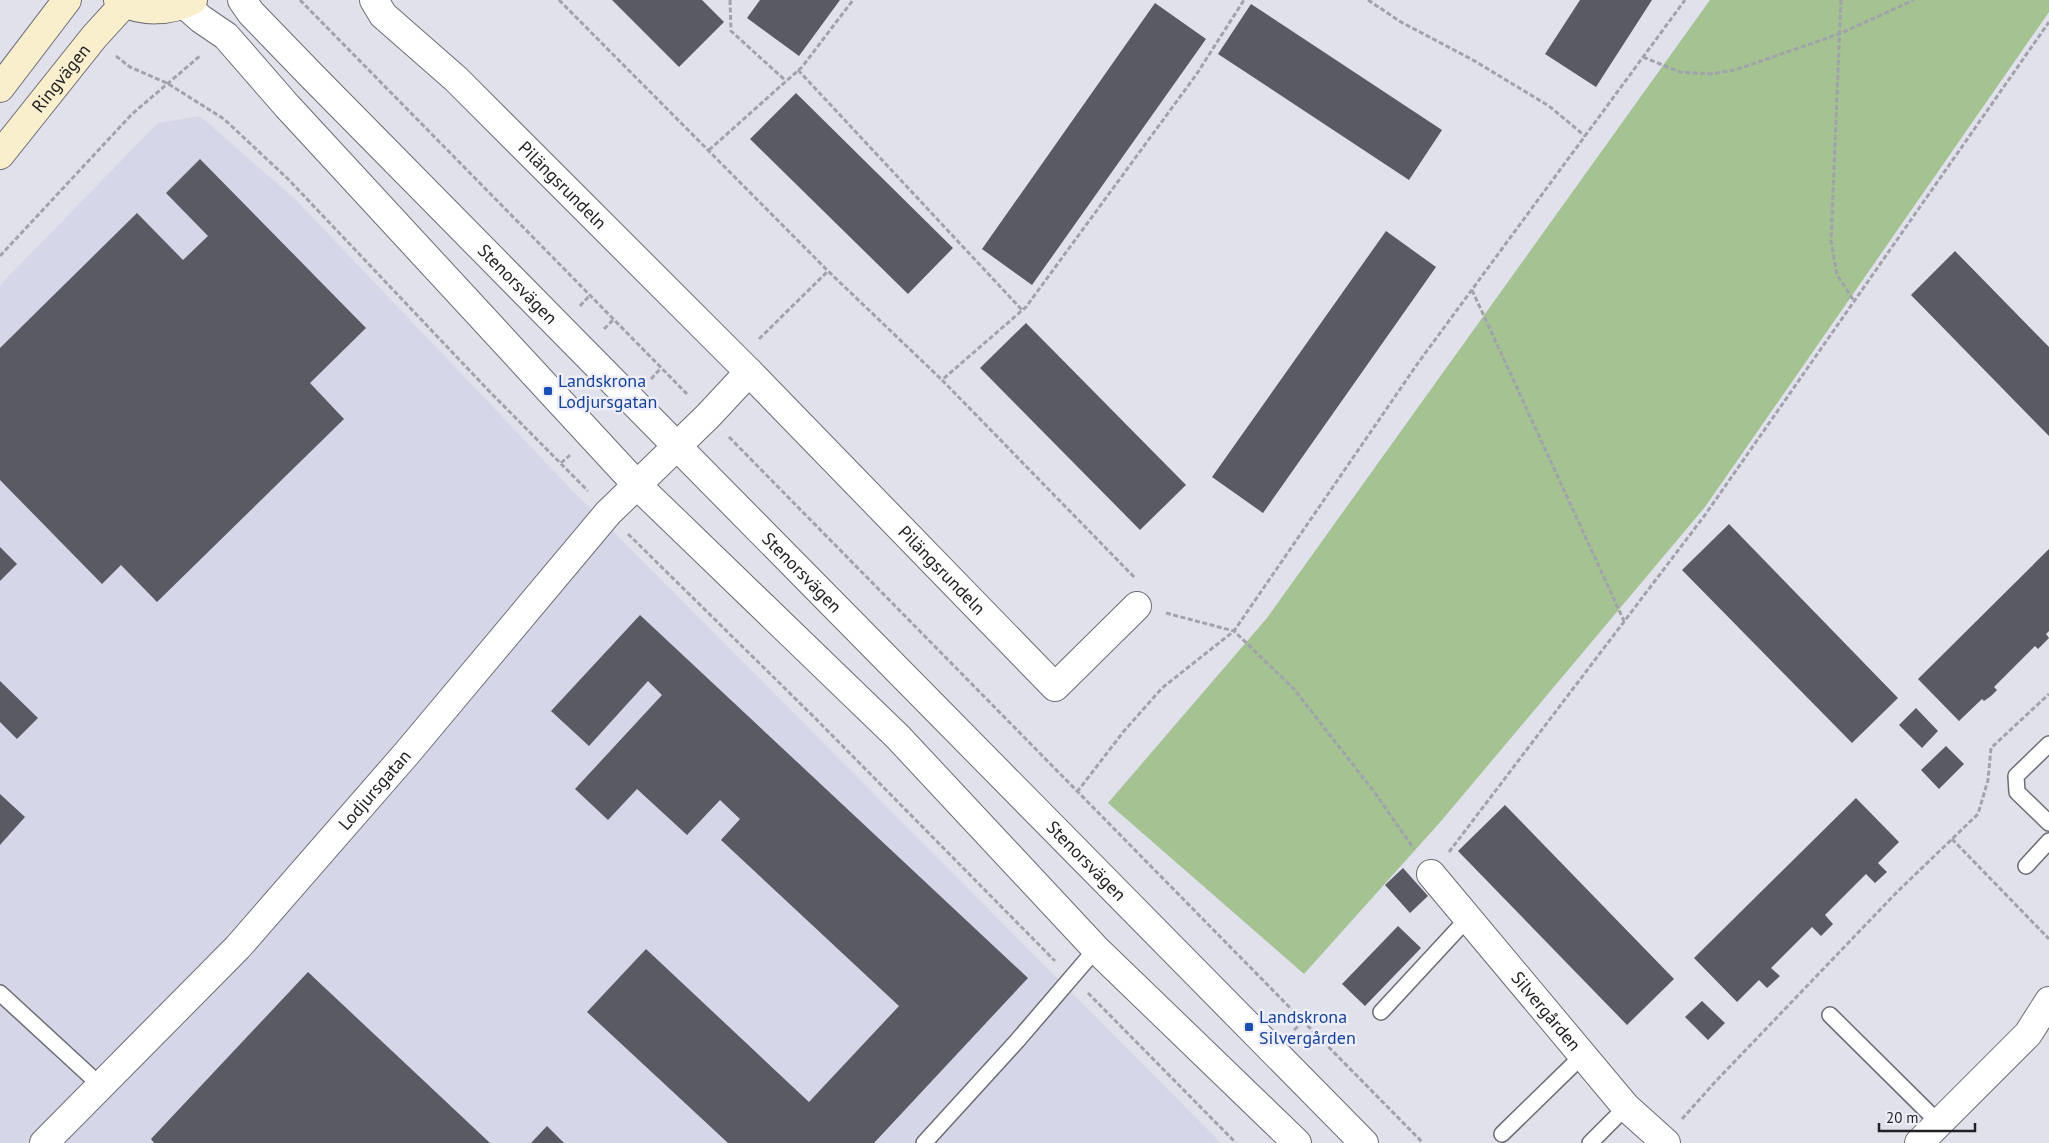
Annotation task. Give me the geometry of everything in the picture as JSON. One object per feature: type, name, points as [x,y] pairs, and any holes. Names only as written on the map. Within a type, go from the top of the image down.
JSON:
[{"type":"main road","points":[[0,88],[68,0]]},
{"type":"main road","name":"Ringvägen","points":[[0,155],[121,2],[139,8],[154,10],[189,2]]},
{"type":"street","name":"Stenorsvägen","points":[[242,0],[251,13],[310,74],[678,445],[1364,1143]]},
{"type":"street","name":"Pilängsrundeln","points":[[374,0],[383,15],[456,79],[743,366],[1055,687],[1137,606]]},
{"type":"street","points":[[189,2],[201,19],[226,36],[287,106],[637,486],[898,738],[1096,949],[1297,1143]]},
{"type":"street","points":[[637,486],[708,416],[743,366]]},
{"type":"street","name":"Lodjursgatan","points":[[44,1143],[238,947],[407,753],[608,513],[637,486]]},
{"type":"street","name":"Silvergården","points":[[1432,874],[1626,1107],[1664,1142]]},
{"type":"street","points":[[1919,1143],[2028,1034],[2049,1001]]},
{"type":"lane","points":[[2049,744],[2016,776],[2017,792],[2049,823]]},
{"type":"lane","points":[[2026,866],[2049,841]]},
{"type":"lane","points":[[1381,1012],[1468,918]]},
{"type":"lane","points":[[924,1143],[1018,1040],[1096,949]]},
{"type":"lane","points":[[0,993],[101,1086]]},
{"type":"lane","points":[[1830,1015],[1939,1123]]},
{"type":"lane","points":[[1502,1134],[1583,1055]]},
{"type":"lane","points":[[1590,1143],[1626,1107]]},
{"type":"path","points":[[300,0],[1423,1143]]},
{"type":"path","points":[[559,0],[828,271],[942,380],[1139,582],[1137,606],[1234,631],[1294,688],[1375,794],[1432,874],[1705,515],[2049,22]]},
{"type":"path","points":[[730,0],[731,31],[786,81]]},
{"type":"path","points":[[709,150],[798,70],[853,0]]},
{"type":"path","points":[[942,380],[1026,306],[1196,74],[1244,0]]},
{"type":"path","points":[[1368,0],[1401,22],[1473,60],[1549,106],[1585,136]]},
{"type":"path","points":[[1077,792],[1124,731],[1162,688],[1234,631],[1418,363],[1685,0]]},
{"type":"path","points":[[1840,0],[1831,241],[1837,275],[1854,301]]},
{"type":"path","points":[[1644,57],[1680,72],[1711,74],[1735,70],[1839,34],[1914,0]]},
{"type":"path","points":[[0,256],[132,114],[167,83],[226,36]]},
{"type":"path","points":[[94,37],[130,67],[167,83],[224,119],[288,179],[608,513],[815,718],[1236,1143]]},
{"type":"path","points":[[798,70],[1022,310]]},
{"type":"path","points":[[743,366],[828,271]]},
{"type":"path","points":[[1472,290],[1624,620]]},
{"type":"path","points":[[1664,1142],[1716,1081],[1897,892],[1978,814],[1988,780],[1991,748],[2049,694]]},
{"type":"path","points":[[1952,839],[2049,939]]},
{"type":"shaded area","points":[[200,116],[296,200],[572,490],[1221,1143],[0,1143],[0,285],[158,123]]},
{"type":"green space","points":[[1710,0],[2049,0],[2049,12],[1705,507],[1442,820],[1304,974],[1108,803],[1267,618]]},
{"type":"building","points":[[612,0],[702,0],[724,22],[679,67]]},
{"type":"building","points":[[760,0],[840,0],[799,56],[747,18]]},
{"type":"building","points":[[1580,0],[1652,0],[1596,87],[1545,54]]},
{"type":"building","points":[[1155,3],[1206,39],[1032,285],[982,249]]},
{"type":"building","points":[[1251,4],[1442,130],[1409,180],[1218,54]]},
{"type":"building","points":[[796,93],[953,248],[908,294],[750,139]]},
{"type":"building","points":[[200,159],[366,328],[310,383],[344,419],[157,602],[121,565],[102,584],[0,480],[0,348],[137,213],[183,260],[208,236],[166,193]]},
{"type":"building","points":[[1386,231],[1436,267],[1263,513],[1212,477]]},
{"type":"building","points":[[1955,251],[2049,347],[2049,436],[1911,295]]},
{"type":"building","points":[[1026,323],[1186,485],[1140,530],[980,368]]},
{"type":"building","points":[[1729,524],[1898,698],[1852,743],[1682,570]]},
{"type":"building","points":[[0,547],[17,564],[0,581]]},
{"type":"building","points":[[2049,549],[2049,631],[2046,634],[2049,638],[2038,649],[2035,646],[1994,687],[1997,690],[1991,696],[1984,701],[1982,699],[1959,721],[1918,679]]},
{"type":"building","points":[[640,615],[1028,978],[874,1143],[728,1143],[587,1012],[646,949],[809,1102],[899,1006],[721,840],[740,819],[720,800],[687,835],[637,789],[608,820],[575,789],[662,695],[648,681],[589,746],[551,711]]},
{"type":"building","points":[[0,681],[38,718],[17,739],[0,722]]},
{"type":"building","points":[[1916,708],[1938,731],[1922,748],[1899,725]]},
{"type":"building","points":[[1946,746],[1964,764],[1939,789],[1921,770]]},
{"type":"building","points":[[0,794],[25,817],[0,845]]},
{"type":"building","points":[[1856,798],[1899,842],[1878,863],[1887,872],[1875,883],[1866,874],[1825,915],[1833,924],[1821,936],[1812,927],[1771,968],[1780,976],[1767,988],[1759,980],[1737,1002],[1694,958]]},
{"type":"building","points":[[1505,805],[1674,979],[1627,1025],[1458,851]]},
{"type":"building","points":[[1403,868],[1428,896],[1410,913],[1385,885]]},
{"type":"building","points":[[1398,926],[1421,948],[1365,1006],[1342,984]]},
{"type":"building","points":[[308,972],[490,1143],[154,1143],[151,1139]]},
{"type":"building","points":[[1702,1001],[1725,1023],[1708,1040],[1685,1017]]},
{"type":"building","points":[[547,1126],[564,1143],[531,1143]]},
{"type":"place","name":"Landskrona Lodjursgatan","points":[[548,391]]},
{"type":"place","name":"Landskrona Silvergården","points":[[1249,1027]]}]
